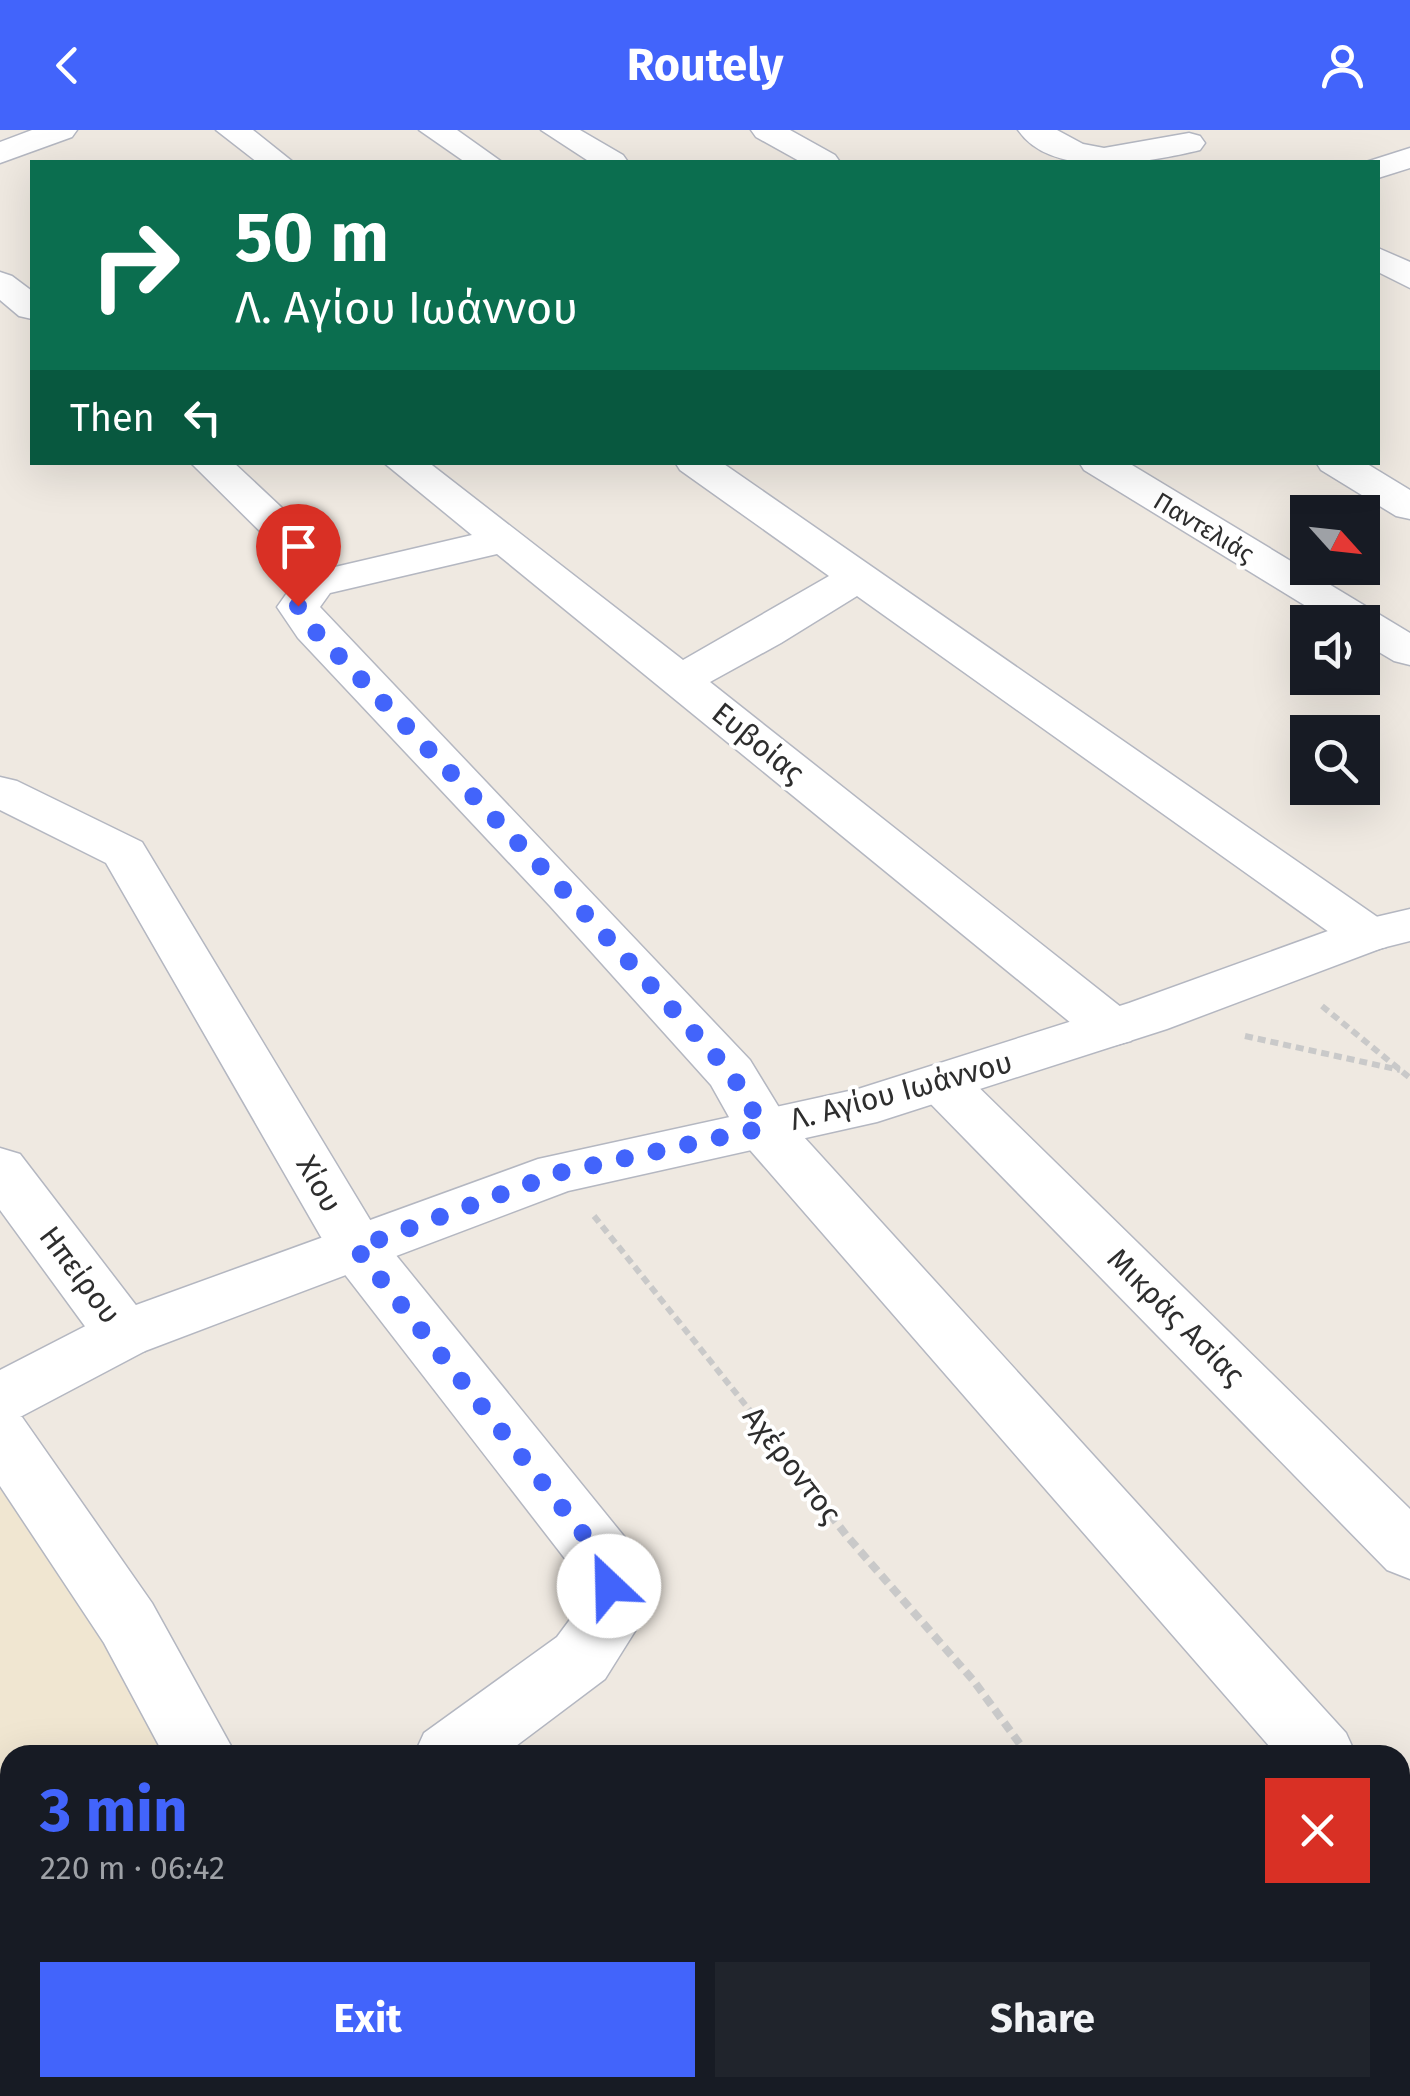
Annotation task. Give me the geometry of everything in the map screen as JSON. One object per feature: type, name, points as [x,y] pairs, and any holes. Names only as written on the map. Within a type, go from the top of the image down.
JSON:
[{"type":"street","points":[[18,154],[61,130]]},
{"type":"street","points":[[232,130],[274,160]]},
{"type":"street","points":[[435,130],[483,160]]},
{"type":"street","points":[[557,130],[609,160]]},
{"type":"street","points":[[768,130],[820,160]]},
{"type":"street","points":[[1034,130],[1076,153],[1094,158],[1188,143]]},
{"type":"street","points":[[1380,167],[1410,158]]},
{"type":"street","points":[[1380,259],[1410,277]]},
{"type":"street","points":[[0,283],[30,306]]},
{"type":"street","points":[[213,465],[314,560],[315,584]]},
{"type":"street","name":"Ευβοίας","points":[[406,465],[679,680],[1130,1022]]},
{"type":"street","points":[[698,465],[856,578],[1389,930]]},
{"type":"street","name":"Παντελιάς","points":[[1103,465],[1332,605]]},
{"type":"street","points":[[1340,465],[1410,508]]},
{"type":"street","points":[[506,540],[315,584],[298,606],[313,629],[568,895],[731,1073],[763,1128],[1311,1745]]},
{"type":"street","points":[[679,680],[766,634],[856,578]]},
{"type":"street","name":"Παντελιάς","points":[[1380,634],[1410,652]]},
{"type":"street","name":"Χίου","points":[[0,791],[125,853],[356,1248],[604,1560],[614,1612],[581,1658],[463,1745]]},
{"type":"street","name":"Λ. Αγίου Ιωάννου","points":[[0,1398],[124,1334],[558,1173],[858,1108],[1130,1022],[1389,930]]},
{"type":"street","name":"Μικράς Ασίας","points":[[942,1083],[1410,1552]]},
{"type":"street","name":"Ηπείρου","points":[[0,1168],[124,1334]]},
{"type":"street","points":[[0,1434],[128,1623],[196,1745]]},
{"type":"path","points":[[1278,969],[1410,1078]]},
{"type":"path","points":[[1130,1022],[1400,1070]]},
{"type":"path","name":"Αχέροντος","points":[[558,1173],[707,1354],[846,1535],[972,1680],[1021,1745]]},
{"type":"shaded area","points":[[0,1438],[188,1745],[0,1745]]},
{"type":"route","points":[[298,606],[313,629],[568,895],[731,1073],[763,1128],[558,1173],[356,1248],[604,1560],[609,1586]]}]
